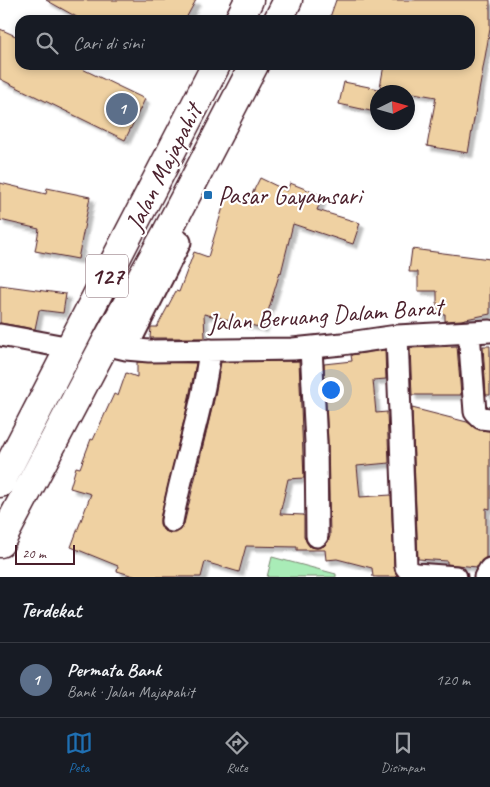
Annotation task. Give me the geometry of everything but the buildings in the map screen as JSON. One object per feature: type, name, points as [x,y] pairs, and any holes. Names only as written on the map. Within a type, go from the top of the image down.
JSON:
[{"type":"main road","points":[[241,15],[249,0]]},
{"type":"main road","points":[[280,15],[288,0]]},
{"type":"main road","name":"Jalan Majapahit","points":[[0,482],[213,70]]},
{"type":"main road","name":"Jalan Majapahit","points":[[0,543],[116,347],[166,234],[251,70]]},
{"type":"street","points":[[480,332],[475,412],[481,418],[490,419]]},
{"type":"street","name":"Jalan Beruang Dalam Barat","points":[[116,347],[149,351],[311,348],[397,336],[480,332]]},
{"type":"street","points":[[0,335],[71,348]]},
{"type":"street","points":[[397,336],[406,567],[410,572],[416,574],[456,577]]},
{"type":"street","points":[[311,348],[317,536]]},
{"type":"street","points":[[172,521],[203,398],[210,350]]},
{"type":"street","points":[[485,577],[490,569]]},
{"type":"green space","points":[[272,557],[336,574],[336,577],[267,577]]},
{"type":"place","name":"Permata Bank","points":[[122,109]]},
{"type":"place","name":"Pasar Gayamsari","points":[[208,195]]}]
